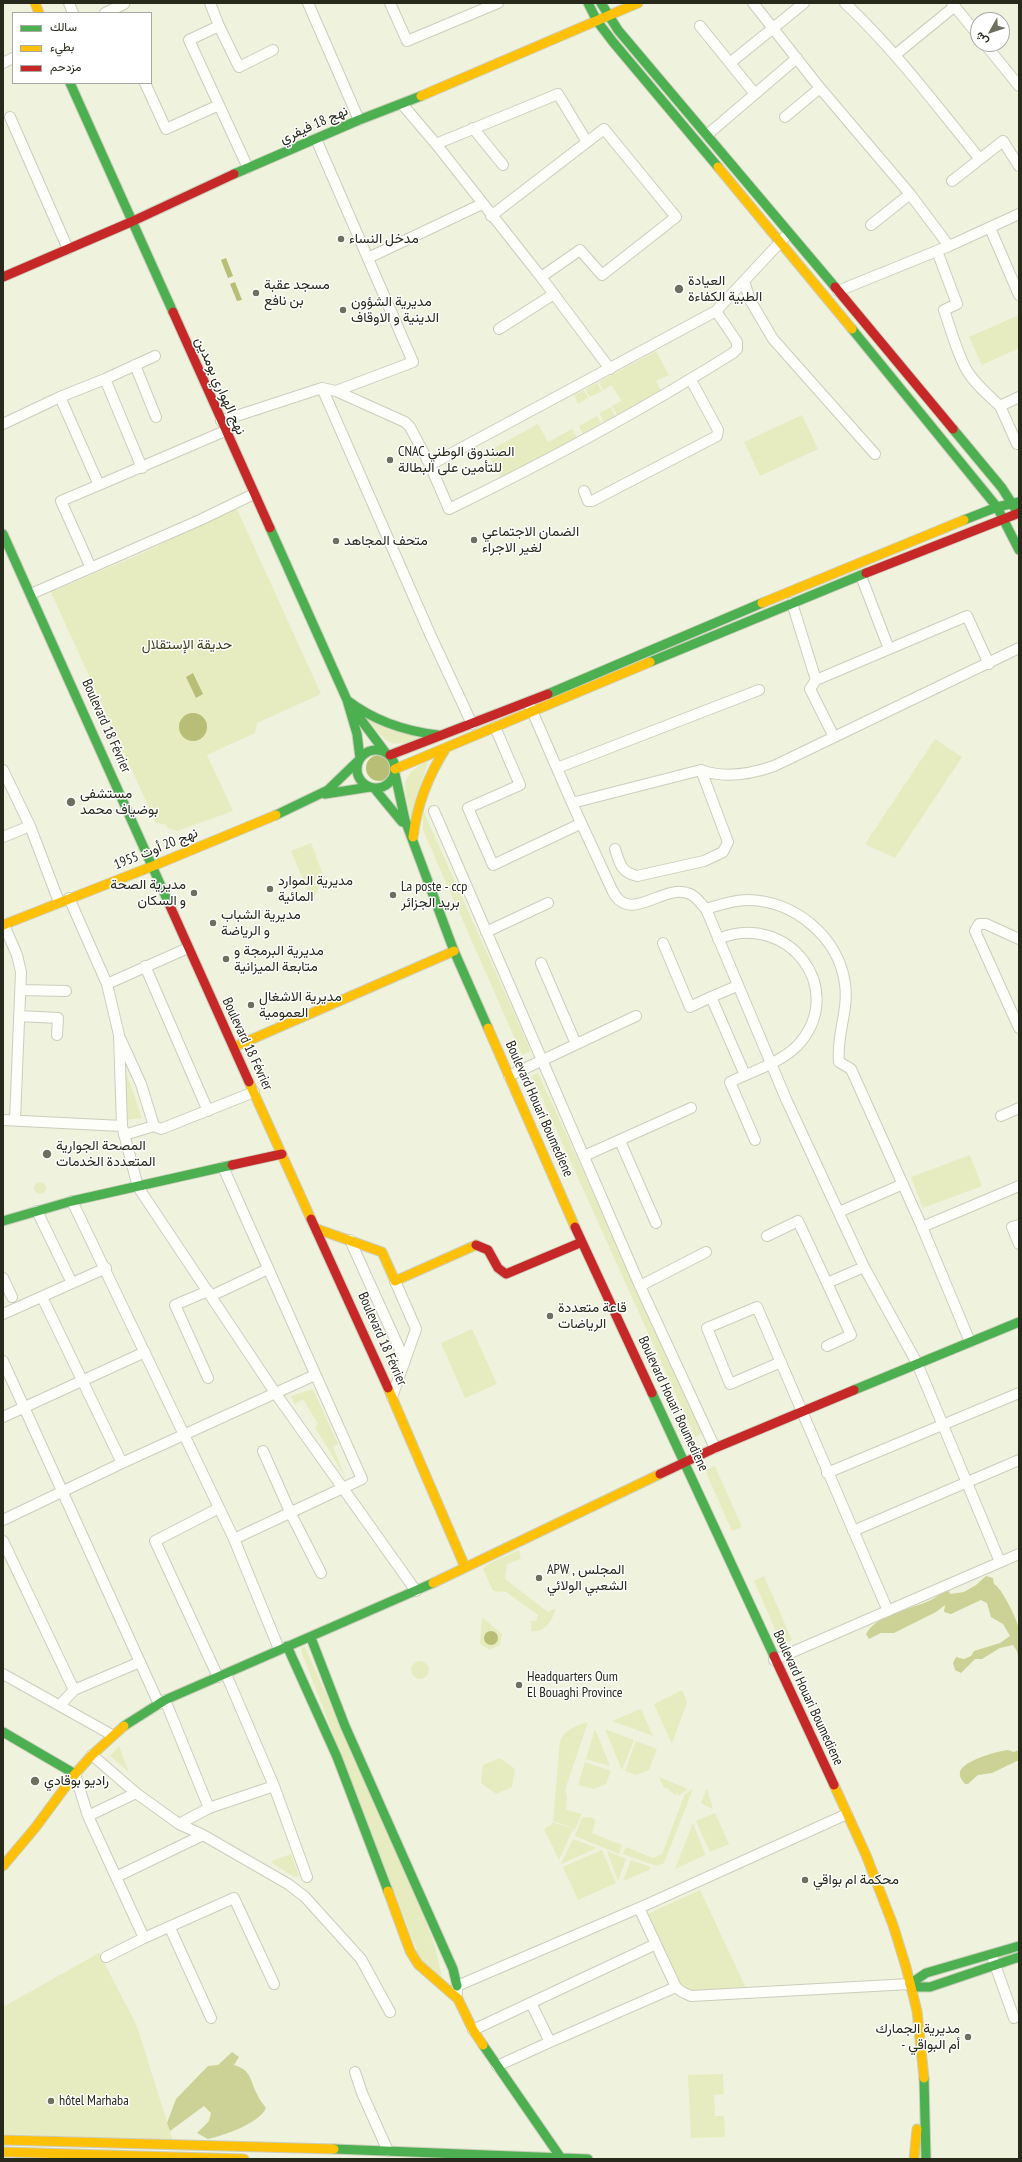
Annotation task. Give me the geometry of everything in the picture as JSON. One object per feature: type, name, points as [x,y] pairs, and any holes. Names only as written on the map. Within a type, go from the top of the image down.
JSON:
[{"type":"main road","points":[[588,3],[597,21],[613,42],[780,240],[997,507],[1019,550]]},
{"type":"main road","points":[[395,772],[388,754],[380,750],[369,751],[359,759],[358,777],[372,788],[387,785],[395,772],[446,748],[792,603],[1019,514],[1016,502],[608,16],[601,3]]},
{"type":"main road","name":"نهج 18 فيفري","points":[[3,277],[131,222],[248,168],[359,120],[402,104],[597,21],[608,16],[617,7],[638,3]]},
{"type":"main road","name":"نهج الهواري بومدين","points":[[70,84],[131,222],[347,700],[357,734],[359,759]]},
{"type":"main road","points":[[388,754],[441,736],[528,702],[865,560],[997,507],[1016,502]]},
{"type":"main road","name":"Boulevard 18 Février","points":[[3,534],[153,866],[188,948],[317,1229],[392,1397],[465,1567]]},
{"type":"main road","points":[[347,700],[367,715],[380,720],[415,732],[441,736]]},
{"type":"main road","name":"نهج الهواري بومدين","points":[[347,700],[388,754]]},
{"type":"main road","points":[[413,842],[416,816],[422,792],[432,769],[446,748]]},
{"type":"main road","name":"نهج 20 أوت 1955","points":[[319,796],[340,780],[359,759]]},
{"type":"main road","name":"Boulevard Houari Boumediene","points":[[395,772],[401,805],[413,842],[454,951],[582,1242],[685,1463],[774,1660],[847,1814],[881,1892],[901,1955],[906,1985],[916,2076],[917,2124],[914,2159]]},
{"type":"main road","name":"نهج 20 أوت 1955","points":[[4,925],[153,866],[319,796],[344,790],[372,788]]},
{"type":"main road","name":"Boulevard Houari Boumediene","points":[[372,788],[396,813],[413,842]]},
{"type":"main road","points":[[234,1047],[454,951]]},
{"type":"main road","points":[[3,1221],[72,1201],[282,1154]]},
{"type":"main road","points":[[317,1229],[382,1252],[395,1281],[477,1246],[484,1246],[489,1250],[499,1269],[506,1274],[582,1242]]},
{"type":"main road","points":[[3,1866],[35,1828],[75,1774],[92,1755],[112,1735],[126,1724],[162,1702],[416,1591],[715,1448],[1019,1322]]},
{"type":"main road","points":[[311,1638],[344,1726],[453,1969],[457,1986]]},
{"type":"main road","points":[[283,1648],[337,1757],[410,1951],[418,1964],[458,1999],[473,2030],[561,2159]]},
{"type":"main road","points":[[3,1732],[75,1774]]},
{"type":"main road","points":[[906,1985],[922,1988],[938,1984],[994,1960],[1019,1946]]},
{"type":"main road","points":[[901,1955],[917,1964],[935,1971]]},
{"type":"main road","points":[[906,1985],[921,1975],[935,1971],[994,1960],[1019,1958]]},
{"type":"main road","points":[[917,2011],[924,1998],[938,1984]]},
{"type":"main road","name":"Boulevard Houari Boumediene","points":[[906,1985],[917,2011],[924,2078],[927,2157]]},
{"type":"main road","points":[[3,2140],[388,2151],[588,2159]]},
{"type":"main road","points":[[3,2152],[244,2159]]},
{"type":"street","points":[[210,3],[219,26],[239,67],[273,50]]},
{"type":"street","points":[[308,3],[359,120]]},
{"type":"street","points":[[390,3],[407,41],[498,3]]},
{"type":"street","points":[[753,3],[820,88],[910,194],[948,246]]},
{"type":"street","points":[[730,63],[804,3]]},
{"type":"street","points":[[845,3],[870,26],[979,158]]},
{"type":"street","points":[[107,12],[124,4]]},
{"type":"street","points":[[895,55],[953,5],[970,25]]},
{"type":"street","points":[[219,26],[189,40],[248,168]]},
{"type":"street","points":[[700,26],[755,94]]},
{"type":"street","points":[[991,52],[1019,86]]},
{"type":"street","points":[[3,63],[12,58]]},
{"type":"street","points":[[708,135],[797,58]]},
{"type":"street","points":[[145,84],[166,129],[219,105]]},
{"type":"street","points":[[785,117],[820,88]]},
{"type":"street","points":[[436,144],[558,94],[587,142]]},
{"type":"street","points":[[402,104],[436,144],[491,216],[541,277],[610,369]]},
{"type":"street","points":[[10,117],[68,249]]},
{"type":"street","points":[[473,128],[504,165]]},
{"type":"street","points":[[491,216],[604,129],[676,217],[602,275],[580,250],[541,277]]},
{"type":"street","points":[[316,139],[413,362],[336,391]]},
{"type":"street","points":[[952,181],[979,158],[1003,141],[1019,166]]},
{"type":"street","points":[[872,225],[910,194]]},
{"type":"street","points":[[368,258],[482,204]]},
{"type":"street","points":[[838,291],[937,251],[1019,214]]},
{"type":"street","points":[[990,228],[1019,295]]},
{"type":"street","points":[[430,465],[716,311],[780,240],[790,232]]},
{"type":"street","points":[[937,251],[957,304],[944,310],[956,346],[967,370],[980,386],[1000,406],[1017,444],[1019,443]]},
{"type":"street","points":[[744,281],[750,300],[773,339],[875,454]]},
{"type":"street","points":[[499,329],[554,294]]},
{"type":"street","points":[[221,421],[322,388],[336,391],[405,422],[410,427],[430,465],[449,509],[502,483],[691,380],[737,349],[737,342],[716,311]]},
{"type":"street","points":[[3,424],[60,397],[105,379],[155,356]]},
{"type":"street","points":[[135,365],[156,417]]},
{"type":"street","points":[[105,379],[142,468]]},
{"type":"street","points":[[584,491],[588,501],[592,501],[717,436],[718,430],[691,380]]},
{"type":"street","points":[[322,388],[430,634],[472,724]]},
{"type":"street","points":[[60,397],[99,485]]},
{"type":"street","points":[[1000,406],[1019,398]]},
{"type":"street","points":[[90,568],[61,501],[142,468],[225,431]]},
{"type":"street","points":[[31,594],[254,494]]},
{"type":"street","points":[[861,576],[889,649]]},
{"type":"street","points":[[792,603],[816,680]]},
{"type":"street","points":[[834,737],[810,689],[816,680],[968,616],[989,664]]},
{"type":"street","points":[[572,803],[701,770],[711,774],[727,775],[765,769],[783,763],[834,737],[989,664],[1019,648]]},
{"type":"street","points":[[557,768],[759,690]]},
{"type":"street","points":[[528,702],[580,824],[613,892],[620,902],[632,906],[678,891],[691,894],[706,909],[770,1063],[864,1267],[917,1363],[1000,1562]]},
{"type":"street","points":[[495,727],[520,785],[468,808],[493,865],[580,824]]},
{"type":"street","points":[[3,770],[64,900],[107,984],[119,1035],[123,1131],[138,1187],[276,1394],[416,1591]]},
{"type":"street","points":[[615,849],[620,865],[626,873],[636,876],[704,861],[723,852],[728,842],[701,770]]},
{"type":"street","points":[[434,811],[640,1286],[715,1448]]},
{"type":"street","points":[[3,837],[30,826]]},
{"type":"street","points":[[706,909],[735,901],[762,902],[792,911],[818,929],[829,943],[840,965],[845,984],[845,1015],[839,1042],[839,1062],[851,1069],[903,1184],[970,1342]]},
{"type":"street","points":[[486,932],[548,903]]},
{"type":"street","points":[[1019,939],[986,924],[979,924],[975,932],[1019,1028]]},
{"type":"street","points":[[4,925],[17,955],[21,972],[15,1120]]},
{"type":"street","points":[[718,938],[737,932],[762,933],[776,938],[800,956],[810,973],[816,1002],[808,1031],[788,1054],[730,1082],[755,1140]]},
{"type":"street","points":[[663,943],[690,1007],[737,986]]},
{"type":"street","points":[[107,984],[188,948]]},
{"type":"street","points":[[542,963],[576,1044]]},
{"type":"street","points":[[145,966],[208,1111]]},
{"type":"street","points":[[21,990],[66,992]]},
{"type":"street","points":[[711,997],[745,1075]]},
{"type":"street","points":[[19,1016],[58,1018],[57,1035]]},
{"type":"street","points":[[509,1076],[636,1016]]},
{"type":"street","points":[[119,1035],[141,1084],[154,1126]]},
{"type":"street","points":[[3,1120],[123,1131],[154,1126],[161,1129],[254,1092]]},
{"type":"street","points":[[584,1156],[691,1108]]},
{"type":"street","points":[[1001,1116],[1019,1108]]},
{"type":"street","points":[[620,1141],[656,1223]]},
{"type":"street","points":[[223,1167],[362,1479],[344,1489],[234,1540]]},
{"type":"street","points":[[839,1212],[903,1184]]},
{"type":"street","points":[[922,1228],[1019,1186]]},
{"type":"street","points":[[72,1201],[106,1268],[185,1434],[283,1648]]},
{"type":"street","points":[[37,1211],[69,1277]]},
{"type":"street","points":[[767,1236],[798,1221],[851,1335],[827,1346]]},
{"type":"street","points":[[1019,1224],[1012,1227],[1019,1244]]},
{"type":"street","points":[[350,1240],[404,1361]]},
{"type":"street","points":[[640,1286],[706,1252]]},
{"type":"street","points":[[827,1283],[864,1267]]},
{"type":"street","points":[[3,1314],[106,1268]]},
{"type":"street","points":[[208,1378],[175,1305],[210,1294],[268,1269]]},
{"type":"street","points":[[3,1278],[12,1297]]},
{"type":"street","points":[[392,1397],[416,1329],[395,1281]]},
{"type":"street","points":[[42,1297],[83,1379],[122,1463]]},
{"type":"street","points":[[781,1362],[730,1384],[707,1328],[757,1307],[781,1362],[828,1473],[888,1611]]},
{"type":"street","points":[[3,1417],[83,1379],[145,1352]]},
{"type":"street","points":[[3,1361],[140,1662],[162,1702],[209,1808]]},
{"type":"street","points":[[3,1520],[122,1463],[315,1375]]},
{"type":"street","points":[[828,1473],[1019,1393]]},
{"type":"street","points":[[262,1451],[291,1514],[321,1573]]},
{"type":"street","points":[[853,1531],[1019,1460]]},
{"type":"street","points":[[219,1508],[155,1540],[222,1675],[274,1786],[307,1877]]},
{"type":"street","points":[[3,1541],[74,1690]]},
{"type":"street","points":[[774,1660],[1019,1554]]},
{"type":"street","points":[[60,1705],[74,1690],[140,1662]]},
{"type":"street","points":[[3,1674],[112,1735]]},
{"type":"street","points":[[92,1755],[136,1793],[179,1824],[203,1835],[288,1884],[305,1897],[361,1959],[390,2012]]},
{"type":"street","points":[[75,1774],[88,1816],[144,1938]]},
{"type":"street","points":[[179,1824],[209,1808],[274,1786]]},
{"type":"street","points":[[88,1816],[136,1793]]},
{"type":"street","points":[[458,1999],[457,1986],[639,1908],[847,1814]]},
{"type":"street","points":[[116,1877],[203,1835]]},
{"type":"street","points":[[106,1957],[144,1938],[170,1928],[234,1898],[274,1984]]},
{"type":"street","points":[[639,1908],[676,1987],[682,1992],[691,1996],[701,1997],[906,1985]]},
{"type":"street","points":[[170,1928],[211,2018]]},
{"type":"street","points":[[473,2030],[656,1944]]},
{"type":"street","points":[[994,1960],[1014,2018]]},
{"type":"street","points":[[497,2066],[676,1987]]},
{"type":"street","points":[[531,2003],[550,2042]]},
{"type":"street","points":[[355,2072],[388,2151]]},
{"type":"green space","points":[[1019,315],[1019,348],[982,365],[969,337]]},
{"type":"green space","points":[[656,351],[669,375],[656,381],[661,391],[617,415],[612,406],[621,401],[612,385],[603,390],[599,382]]},
{"type":"green space","points":[[597,383],[602,391],[590,397],[585,389]]},
{"type":"green space","points":[[584,390],[588,398],[578,404],[574,395]]},
{"type":"green space","points":[[611,407],[615,416],[604,422],[599,413]]},
{"type":"green space","points":[[802,415],[818,449],[760,476],[744,442]]},
{"type":"green space","points":[[597,416],[602,425],[583,434],[579,426]]},
{"type":"green space","points":[[538,424],[548,442],[572,429],[577,438],[502,479],[487,452]]},
{"type":"green space","name":"حديقة الإستقلال","points":[[236,507],[321,694],[257,723],[255,733],[207,755],[233,811],[177,831],[167,828],[167,825],[156,823],[51,592],[143,553]]},
{"type":"green space","points":[[368,720],[421,738],[402,743],[390,742],[380,734]]},
{"type":"green space","points":[[935,739],[962,757],[895,858],[865,844]]},
{"type":"green space","points":[[428,761],[411,817],[406,798],[405,784],[411,772]]},
{"type":"green space","points":[[423,810],[531,1051],[522,1055],[423,830]]},
{"type":"green space","points":[[311,843],[325,880],[319,886],[317,893],[310,896],[291,851]]},
{"type":"green space","points":[[123,1063],[142,1118],[125,1120]]},
{"type":"green space","points":[[538,1073],[703,1433],[695,1437],[532,1076]]},
{"type":"green space","points":[[970,1155],[982,1186],[923,1208],[911,1177]]},
{"type":"green space","points":[[38,1182],[42,1182],[46,1188],[42,1194],[38,1194],[34,1190],[34,1186]]},
{"type":"green space","points":[[472,1329],[497,1384],[465,1398],[441,1343]]},
{"type":"green space","points":[[313,1389],[338,1444],[333,1447],[345,1477],[315,1427],[318,1424],[303,1399],[295,1404],[291,1396]]},
{"type":"green space","points":[[715,1466],[742,1527],[732,1531],[705,1470]]},
{"type":"green space","points":[[519,1550],[521,1559],[507,1564],[505,1579],[548,1612],[556,1608],[548,1625],[536,1631],[531,1631],[531,1621],[536,1621],[538,1615],[506,1592],[493,1591],[483,1569],[486,1565]]},
{"type":"green space","points":[[764,1576],[792,1640],[782,1645],[754,1581]]},
{"type":"green space","points":[[482,1617],[502,1634],[500,1645],[490,1650],[480,1644]]},
{"type":"green space","points":[[305,1647],[415,1893],[435,1946],[442,1977],[420,1959],[303,1656],[301,1648]]},
{"type":"green space","points":[[420,1661],[426,1664],[429,1670],[426,1676],[420,1679],[414,1676],[411,1670],[414,1664]]},
{"type":"green space","points":[[682,1690],[687,1702],[672,1744],[654,1704]]},
{"type":"green space","points":[[641,1709],[653,1736],[612,1721]]},
{"type":"green space","points":[[588,1722],[565,1790],[567,1796],[566,1810],[582,1814],[575,1829],[553,1821],[560,1741],[565,1733],[576,1726]]},
{"type":"green space","points":[[595,1729],[610,1766],[586,1759]]},
{"type":"green space","points":[[605,1729],[634,1740],[622,1770]]},
{"type":"green space","points":[[636,1741],[657,1749],[649,1770],[636,1775],[625,1771]]},
{"type":"green space","points":[[119,1746],[129,1772],[110,1756]]},
{"type":"green space","points":[[500,1758],[515,1769],[512,1787],[496,1794],[481,1783],[483,1765]]},
{"type":"green space","points":[[585,1762],[611,1771],[606,1784],[594,1789],[578,1785]]},
{"type":"green space","points":[[659,1777],[688,1789],[678,1796],[677,1793],[675,1795],[667,1788],[664,1788]]},
{"type":"green space","points":[[707,1788],[713,1809],[701,1803]]},
{"type":"green space","points":[[693,1789],[664,1863],[657,1866],[623,1854],[626,1847],[653,1858],[662,1854],[685,1794]]},
{"type":"green space","points":[[715,1813],[729,1844],[710,1852],[696,1821]]},
{"type":"green space","points":[[590,1817],[596,1820],[592,1833],[622,1845],[619,1854],[575,1836],[582,1818]]},
{"type":"green space","points":[[552,1822],[573,1829],[559,1860],[544,1829],[551,1825]]},
{"type":"green space","points":[[693,1823],[705,1855],[675,1869]]},
{"type":"green space","points":[[573,1839],[597,1848],[561,1864]]},
{"type":"green space","points":[[602,1850],[616,1883],[578,1900],[563,1867]]},
{"type":"green space","points":[[607,1851],[626,1859],[618,1881]]},
{"type":"green space","points":[[291,1854],[299,1876],[295,1877],[273,1864],[272,1861]]},
{"type":"green space","points":[[631,1860],[651,1867],[649,1870],[623,1881]]},
{"type":"green space","points":[[700,1890],[747,1990],[698,1993],[676,1987],[643,1916]]},
{"type":"green space","points":[[99,1953],[137,2026],[173,2141],[3,2134],[3,2007]]},
{"type":"green space","points":[[723,2074],[724,2094],[714,2095],[715,2116],[724,2116],[725,2137],[691,2138],[688,2075]]},
{"type":"shaded area","points":[[226,258],[233,276],[228,278],[221,260]]},
{"type":"shaded area","points":[[235,282],[242,300],[237,301],[230,284]]},
{"type":"shaded area","points":[[193,673],[203,694],[196,698],[186,677]]},
{"type":"shaded area","points":[[193,713],[199,714],[203,717],[206,721],[206,733],[203,737],[199,740],[193,741],[187,740],[183,737],[180,733],[179,727],[180,721],[183,717],[187,714]]},
{"type":"shaded area","points":[[379,755],[388,759],[392,768],[388,777],[379,781],[370,777],[366,768],[370,759]]},
{"type":"shaded area","points":[[986,1576],[993,1578],[994,1584],[1005,1598],[1016,1620],[1020,1634],[1019,1661],[1017,1651],[1013,1645],[1000,1648],[982,1659],[975,1659],[961,1673],[955,1670],[953,1663],[956,1657],[964,1659],[971,1656],[974,1651],[1000,1643],[1010,1636],[1003,1624],[991,1617],[987,1603],[981,1600],[951,1614],[944,1612],[945,1605],[936,1612],[894,1633],[881,1633],[869,1639],[866,1634],[878,1621],[886,1617],[931,1600],[941,1593],[949,1591],[950,1594],[964,1592],[976,1585]]},
{"type":"shaded area","points":[[488,1631],[494,1631],[498,1635],[498,1641],[494,1645],[488,1645],[484,1641],[484,1635]]},
{"type":"shaded area","points":[[1008,1750],[1014,1752],[1019,1750],[1019,1760],[992,1773],[978,1775],[968,1784],[965,1784],[962,1780],[960,1772],[962,1768],[973,1760],[989,1754]]},
{"type":"shaded area","points":[[232,2052],[239,2057],[234,2065],[240,2067],[250,2076],[259,2098],[266,2108],[257,2119],[241,2128],[208,2139],[197,2133],[209,2121],[211,2113],[204,2106],[170,2131],[167,2123],[176,2099],[208,2066],[218,2065]]},
{"type":"traffic: fast","points":[[588,3],[597,21],[613,42],[718,167]]},
{"type":"traffic: fast","points":[[601,3],[618,30],[835,287]]},
{"type":"traffic: fast","points":[[70,84],[173,312]]},
{"type":"traffic: fast","points":[[234,174],[359,120],[421,96]]},
{"type":"traffic: fast","points":[[852,329],[997,507],[1019,550]]},
{"type":"traffic: fast","points":[[953,429],[1002,488],[1016,510]]},
{"type":"traffic: fast","points":[[964,520],[997,507],[1019,502]]},
{"type":"traffic: fast","points":[[270,528],[347,700],[357,734],[360,758]]},
{"type":"traffic: fast","points":[[3,534],[170,906]]},
{"type":"traffic: fast","points":[[650,662],[866,573]]},
{"type":"traffic: fast","points":[[548,694],[762,603]]},
{"type":"traffic: fast","points":[[347,700],[368,714],[390,724],[413,731],[438,735]]},
{"type":"traffic: fast","points":[[353,709],[385,752]]},
{"type":"traffic: fast","points":[[372,750],[380,750],[390,755],[394,762],[395,769],[394,776],[390,783],[380,788],[372,788],[362,783],[360,780],[357,773],[357,765],[362,755],[365,753],[372,750]]},
{"type":"traffic: fast","points":[[276,815],[328,790],[358,761]]},
{"type":"traffic: fast","points":[[395,774],[405,820],[454,951],[488,1028]]},
{"type":"traffic: fast","points":[[325,794],[370,787]]},
{"type":"traffic: fast","points":[[374,788],[402,822]]},
{"type":"traffic: fast","points":[[3,1221],[72,1201],[232,1165]]},
{"type":"traffic: fast","points":[[854,1390],[1019,1322]]},
{"type":"traffic: fast","points":[[652,1393],[774,1656]]},
{"type":"traffic: fast","points":[[124,1726],[165,1700],[433,1583]]},
{"type":"traffic: fast","points":[[311,1638],[345,1726],[453,1969],[457,1986]]},
{"type":"traffic: fast","points":[[287,1646],[337,1757],[388,1891]]},
{"type":"traffic: fast","points":[[3,1732],[75,1774]]},
{"type":"traffic: fast","points":[[1019,1946],[926,1973],[910,1984],[917,1987],[930,1987],[1019,1957]]},
{"type":"traffic: fast","points":[[483,2045],[561,2158]]},
{"type":"traffic: fast","points":[[924,2078],[926,2159]]},
{"type":"traffic: fast","points":[[334,2149],[588,2159]]},
{"type":"traffic: slow","points":[[35,3],[39,12]]},
{"type":"traffic: slow","points":[[421,96],[638,3]]},
{"type":"traffic: slow","points":[[718,167],[852,329]]},
{"type":"traffic: slow","points":[[762,603],[964,520]]},
{"type":"traffic: slow","points":[[395,769],[650,662]]},
{"type":"traffic: slow","points":[[413,837],[417,813],[424,791],[446,748]]},
{"type":"traffic: slow","points":[[3,925],[153,866],[276,815]]},
{"type":"traffic: slow","points":[[234,1047],[454,951]]},
{"type":"traffic: slow","points":[[488,1028],[575,1227]]},
{"type":"traffic: slow","points":[[249,1082],[311,1219]]},
{"type":"traffic: slow","points":[[317,1229],[382,1252],[395,1281],[476,1245]]},
{"type":"traffic: slow","points":[[388,1388],[465,1567]]},
{"type":"traffic: slow","points":[[433,1583],[660,1474]]},
{"type":"traffic: slow","points":[[3,1866],[35,1828],[75,1774],[92,1755],[124,1726]]},
{"type":"traffic: slow","points":[[834,1785],[866,1855],[893,1925],[906,1967],[917,2011],[924,2078]]},
{"type":"traffic: slow","points":[[388,1891],[410,1951],[418,1964],[458,1999],[473,2030],[483,2045]]},
{"type":"traffic: slow","points":[[914,2159],[917,2129]]},
{"type":"traffic: slow","points":[[3,2140],[334,2149]]},
{"type":"traffic: slow","points":[[3,2152],[244,2159]]},
{"type":"traffic: jam","points":[[3,277],[131,222],[234,174]]},
{"type":"traffic: jam","points":[[835,287],[953,429]]},
{"type":"traffic: jam","points":[[173,312],[270,528]]},
{"type":"traffic: jam","points":[[866,573],[1019,513]]},
{"type":"traffic: jam","points":[[390,755],[548,694]]},
{"type":"traffic: jam","points":[[170,906],[249,1082]]},
{"type":"traffic: jam","points":[[232,1165],[282,1154]]},
{"type":"traffic: jam","points":[[311,1219],[388,1388]]},
{"type":"traffic: jam","points":[[575,1227],[652,1393]]},
{"type":"traffic: jam","points":[[476,1245],[488,1250],[498,1268],[506,1274],[582,1242]]},
{"type":"traffic: jam","points":[[660,1474],[715,1448],[854,1390]]},
{"type":"traffic: jam","points":[[774,1656],[834,1785]]},
{"type":"place","name":"مدخل النساء","points":[[341,239]]},
{"type":"place","name":"العيادة الطبية الكفاءة","points":[[679,289]]},
{"type":"place","name":"مسجد عقبة بن نافع","points":[[256,293]]},
{"type":"place","name":"مديرية الشؤون الدينية و الاوقاف","points":[[343,310]]},
{"type":"place","name":"CNAC الصندوق الوطني للتأمين على البطالة","points":[[390,460]]},
{"type":"place","name":"الضمان الاجتماعي لغير الاجراء","points":[[474,540]]},
{"type":"place","name":"متحف المجاهد","points":[[336,541]]},
{"type":"place","name":"مستشفى بوضياف محمد","points":[[71,802]]},
{"type":"place","name":"مديرية الموارد المائية","points":[[270,889]]},
{"type":"place","name":"مديرية الصحة و السكان","points":[[194,893]]},
{"type":"place","name":"La poste - ccp بريد الجزائر","points":[[393,895]]},
{"type":"place","name":"مديرية الشباب و الرياضة","points":[[213,923]]},
{"type":"place","name":"مديرية البرمجة و متابعة الميزانية","points":[[226,959]]},
{"type":"place","name":"مديرية الاشغال العمومية","points":[[251,1005]]},
{"type":"place","name":"المصحة الجوارية المتعددة الخدمات","points":[[47,1154]]},
{"type":"place","name":"قاعة متعددة الرياضات","points":[[550,1316]]},
{"type":"place","name":"APW , المجلس الشعبي الولائي","points":[[539,1578]]},
{"type":"place","name":"Headquarters Oum El Bouaghi Province","points":[[519,1685]]},
{"type":"place","name":"راديو بوقادي","points":[[35,1781]]},
{"type":"place","name":"محكمة ام بواقي","points":[[805,1880]]},
{"type":"place","name":"مديرية الجمارك - أم البواقي","points":[[968,2037]]},
{"type":"place","name":"hôtel Marhaba","points":[[51,2101]]}]
